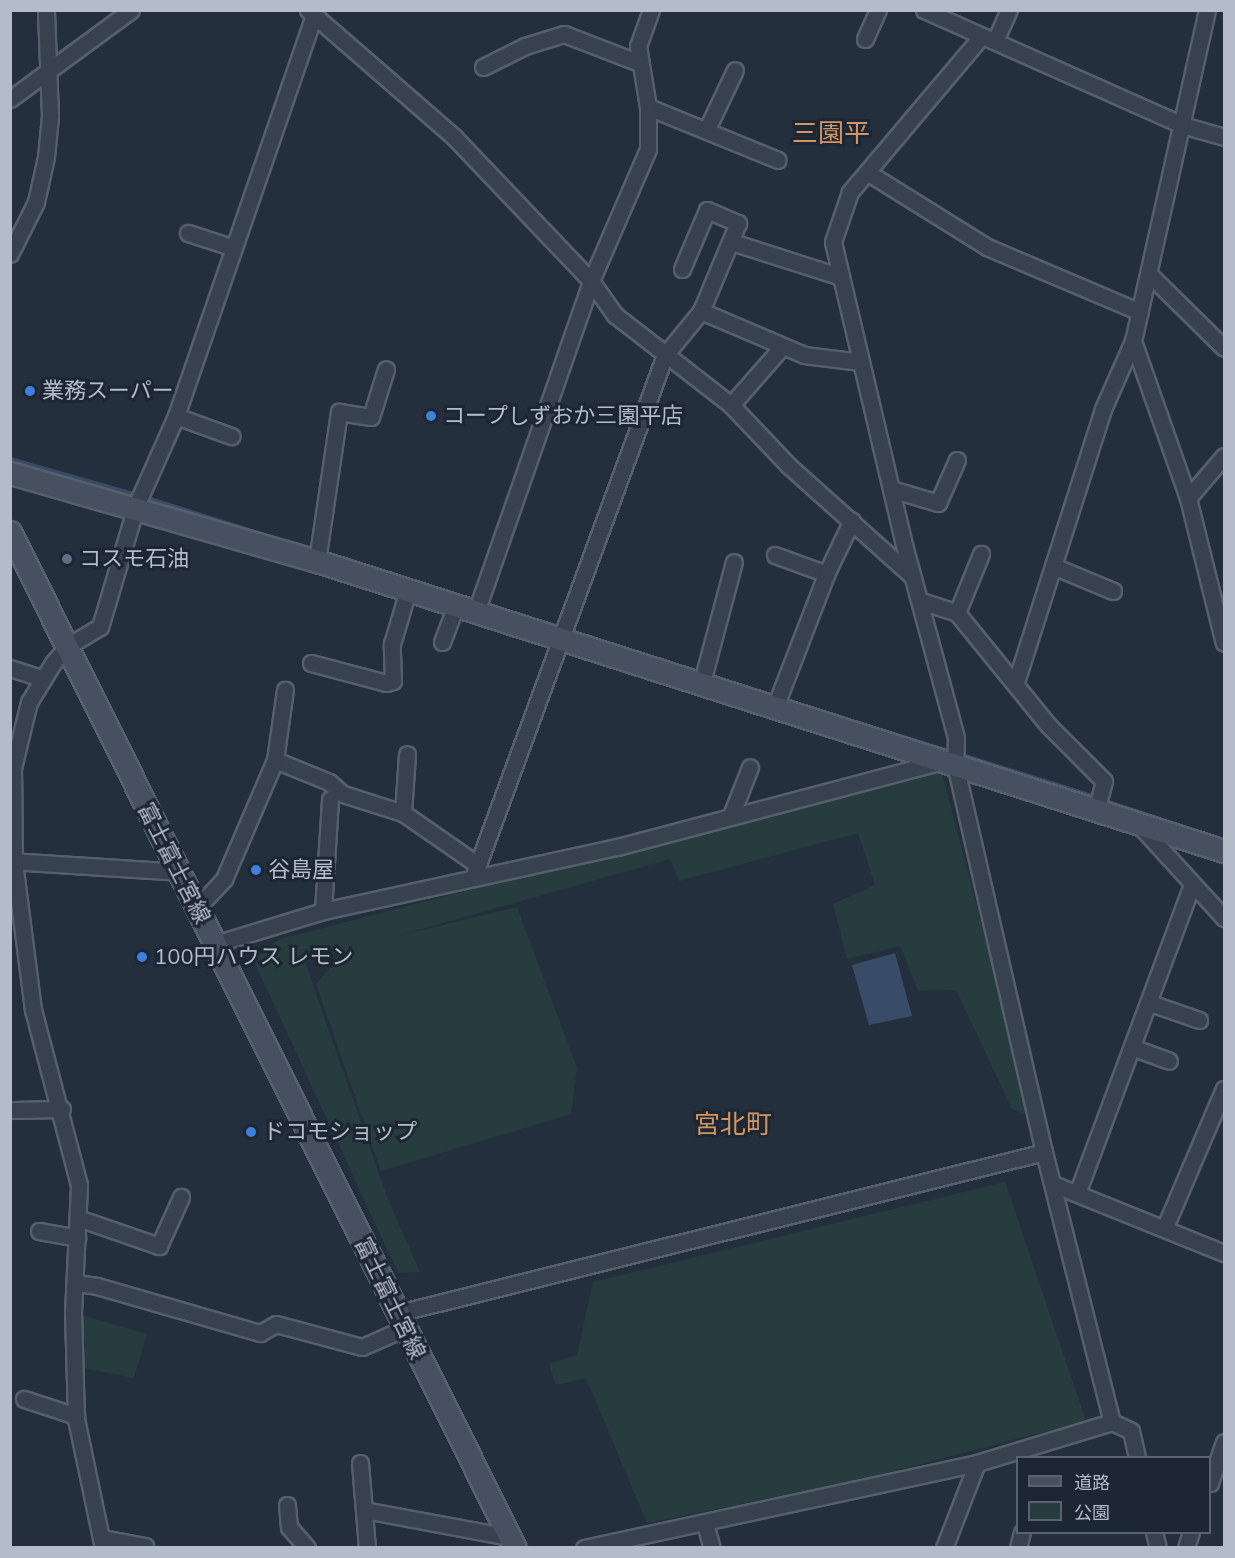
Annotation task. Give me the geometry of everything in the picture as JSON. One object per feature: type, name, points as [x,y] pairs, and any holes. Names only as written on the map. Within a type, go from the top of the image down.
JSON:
[{"type":"street","points":[[10,254],[36,202],[46,157],[48,73],[46,10]]},
{"type":"street","points":[[10,99],[131,10]]},
{"type":"street","points":[[478,606],[591,281],[648,149],[648,107],[639,63],[639,34],[651,10]]},
{"type":"street","points":[[865,39],[878,10]]},
{"type":"street","points":[[924,10],[942,14],[980,38],[995,41],[1182,125],[1224,137]]},
{"type":"street","points":[[995,41],[1009,10]]},
{"type":"street","points":[[1016,682],[1103,409],[1133,341],[1207,10]]},
{"type":"street","points":[[145,1546],[102,1543],[76,1416],[79,1185],[62,1109],[33,1010],[12,861],[12,768],[17,725],[43,679],[68,646],[100,627],[140,499],[176,416],[311,13],[454,137],[591,281],[615,315],[731,405],[789,466],[915,578]]},
{"type":"street","points":[[483,67],[525,46],[564,34],[639,63]]},
{"type":"street","points":[[980,38],[850,192],[839,217],[833,242],[838,276],[921,601],[952,758],[1044,1152],[1112,1422]]},
{"type":"street","points":[[707,129],[735,70]]},
{"type":"street","points":[[648,107],[707,129],[778,160]]},
{"type":"street","points":[[867,172],[987,247],[1140,312]]},
{"type":"street","points":[[476,871],[665,355],[701,310],[732,242],[738,223],[707,210],[682,269]]},
{"type":"street","points":[[188,232],[234,248]]},
{"type":"street","points":[[732,242],[838,276]]},
{"type":"street","points":[[1149,274],[1224,348]]},
{"type":"street","points":[[701,310],[804,355],[861,362]]},
{"type":"street","points":[[1133,341],[1188,498],[1224,643]]},
{"type":"street","points":[[731,405],[783,347]]},
{"type":"street","points":[[318,555],[339,412],[371,417],[386,369]]},
{"type":"street","points":[[176,416],[231,436]]},
{"type":"street","points":[[1188,498],[1224,456]]},
{"type":"street","points":[[891,489],[938,503],[957,460]]},
{"type":"street","points":[[10,473],[140,499],[318,555],[408,590],[456,605],[478,606],[952,758],[1098,802],[1140,826],[1224,851]]},
{"type":"street","points":[[777,701],[826,574],[852,520]]},
{"type":"street","name":"富士富士宮線","points":[[10,532],[512,1542]]},
{"type":"street","points":[[957,613],[981,554]]},
{"type":"street","points":[[775,555],[826,574]]},
{"type":"street","points":[[704,677],[734,562]]},
{"type":"street","points":[[1053,566],[1113,591]]},
{"type":"street","points":[[311,663],[386,683],[393,681],[392,644],[408,590]]},
{"type":"street","points":[[921,601],[957,613],[1016,682],[1048,725],[1104,781],[1098,802]]},
{"type":"street","points":[[442,642],[456,605]]},
{"type":"street","points":[[10,668],[43,679]]},
{"type":"street","points":[[197,908],[224,879],[275,760],[285,690]]},
{"type":"street","points":[[403,813],[407,754]]},
{"type":"street","points":[[215,944],[323,911],[476,871],[617,846],[732,813],[952,758]]},
{"type":"street","points":[[275,760],[328,782],[343,794],[403,813],[476,871]]},
{"type":"street","points":[[732,813],[750,767]]},
{"type":"street","points":[[323,911],[330,799]]},
{"type":"street","points":[[1140,826],[1224,918]]},
{"type":"street","points":[[12,861],[178,872]]},
{"type":"street","points":[[1078,1191],[1134,1048],[1192,885]]},
{"type":"street","points":[[1150,1003],[1199,1020]]},
{"type":"street","points":[[1134,1048],[1168,1061]]},
{"type":"street","points":[[1165,1227],[1224,1089]]},
{"type":"street","points":[[10,1110],[62,1109]]},
{"type":"street","points":[[76,1283],[97,1286],[260,1334],[276,1324],[362,1347],[401,1320],[1044,1152]]},
{"type":"street","points":[[1053,1184],[1078,1191],[1224,1253]]},
{"type":"street","points":[[78,1218],[159,1246],[181,1197]]},
{"type":"street","points":[[39,1231],[77,1239]]},
{"type":"street","points":[[24,1399],[76,1416]]},
{"type":"street","points":[[1016,1456],[1044,1451],[1112,1422],[1131,1431],[1137,1456]]},
{"type":"street","points":[[1211,1478],[1224,1442]]},
{"type":"street","points":[[584,1548],[1016,1456]]},
{"type":"street","points":[[360,1462],[367,1548]]},
{"type":"street","points":[[944,1548],[977,1463]]},
{"type":"street","points":[[287,1505],[289,1527],[307,1548]]},
{"type":"street","points":[[364,1510],[512,1542]]},
{"type":"street","points":[[705,1524],[712,1548]]},
{"type":"green space","points":[[941,769],[1032,1117],[1012,1109],[956,990],[918,991],[900,946],[847,959],[833,904],[875,885],[858,833],[679,881],[670,859],[397,936],[517,907],[577,1068],[571,1114],[381,1171],[316,984],[346,950],[305,962],[387,1197],[420,1272],[398,1273],[253,959],[280,939]]},
{"type":"green space","points":[[1005,1182],[1086,1421],[863,1479],[647,1523],[586,1378],[556,1385],[549,1364],[577,1355],[593,1282]]},
{"type":"green space","points":[[81,1315],[147,1334],[134,1378],[83,1368]]},
{"type":"water","points":[[895,953],[912,1016],[869,1025],[852,965]]},
{"type":"waterway","points":[[10,459],[137,495]]},
{"type":"waterway","points":[[144,497],[277,539]]},
{"type":"waterway","points":[[810,708],[952,752]]},
{"type":"waterway","points":[[959,754],[1095,797]]},
{"type":"waterway","points":[[1102,800],[1224,840]]},
{"type":"place","name":"業務スーパー","points":[[30,391]]},
{"type":"place","name":"コープしずおか三園平店","points":[[431,416]]},
{"type":"place","name":"コスモ石油","points":[[67,559]]},
{"type":"place","name":"谷島屋","points":[[256,870]]},
{"type":"place","name":"100円ハウス レモン","points":[[142,957]]},
{"type":"place","name":"ドコモショップ","points":[[251,1132]]},
{"type":"district","name":"三園平","points":[[831,133]]},
{"type":"district","name":"宮北町","points":[[733,1124]]}]
